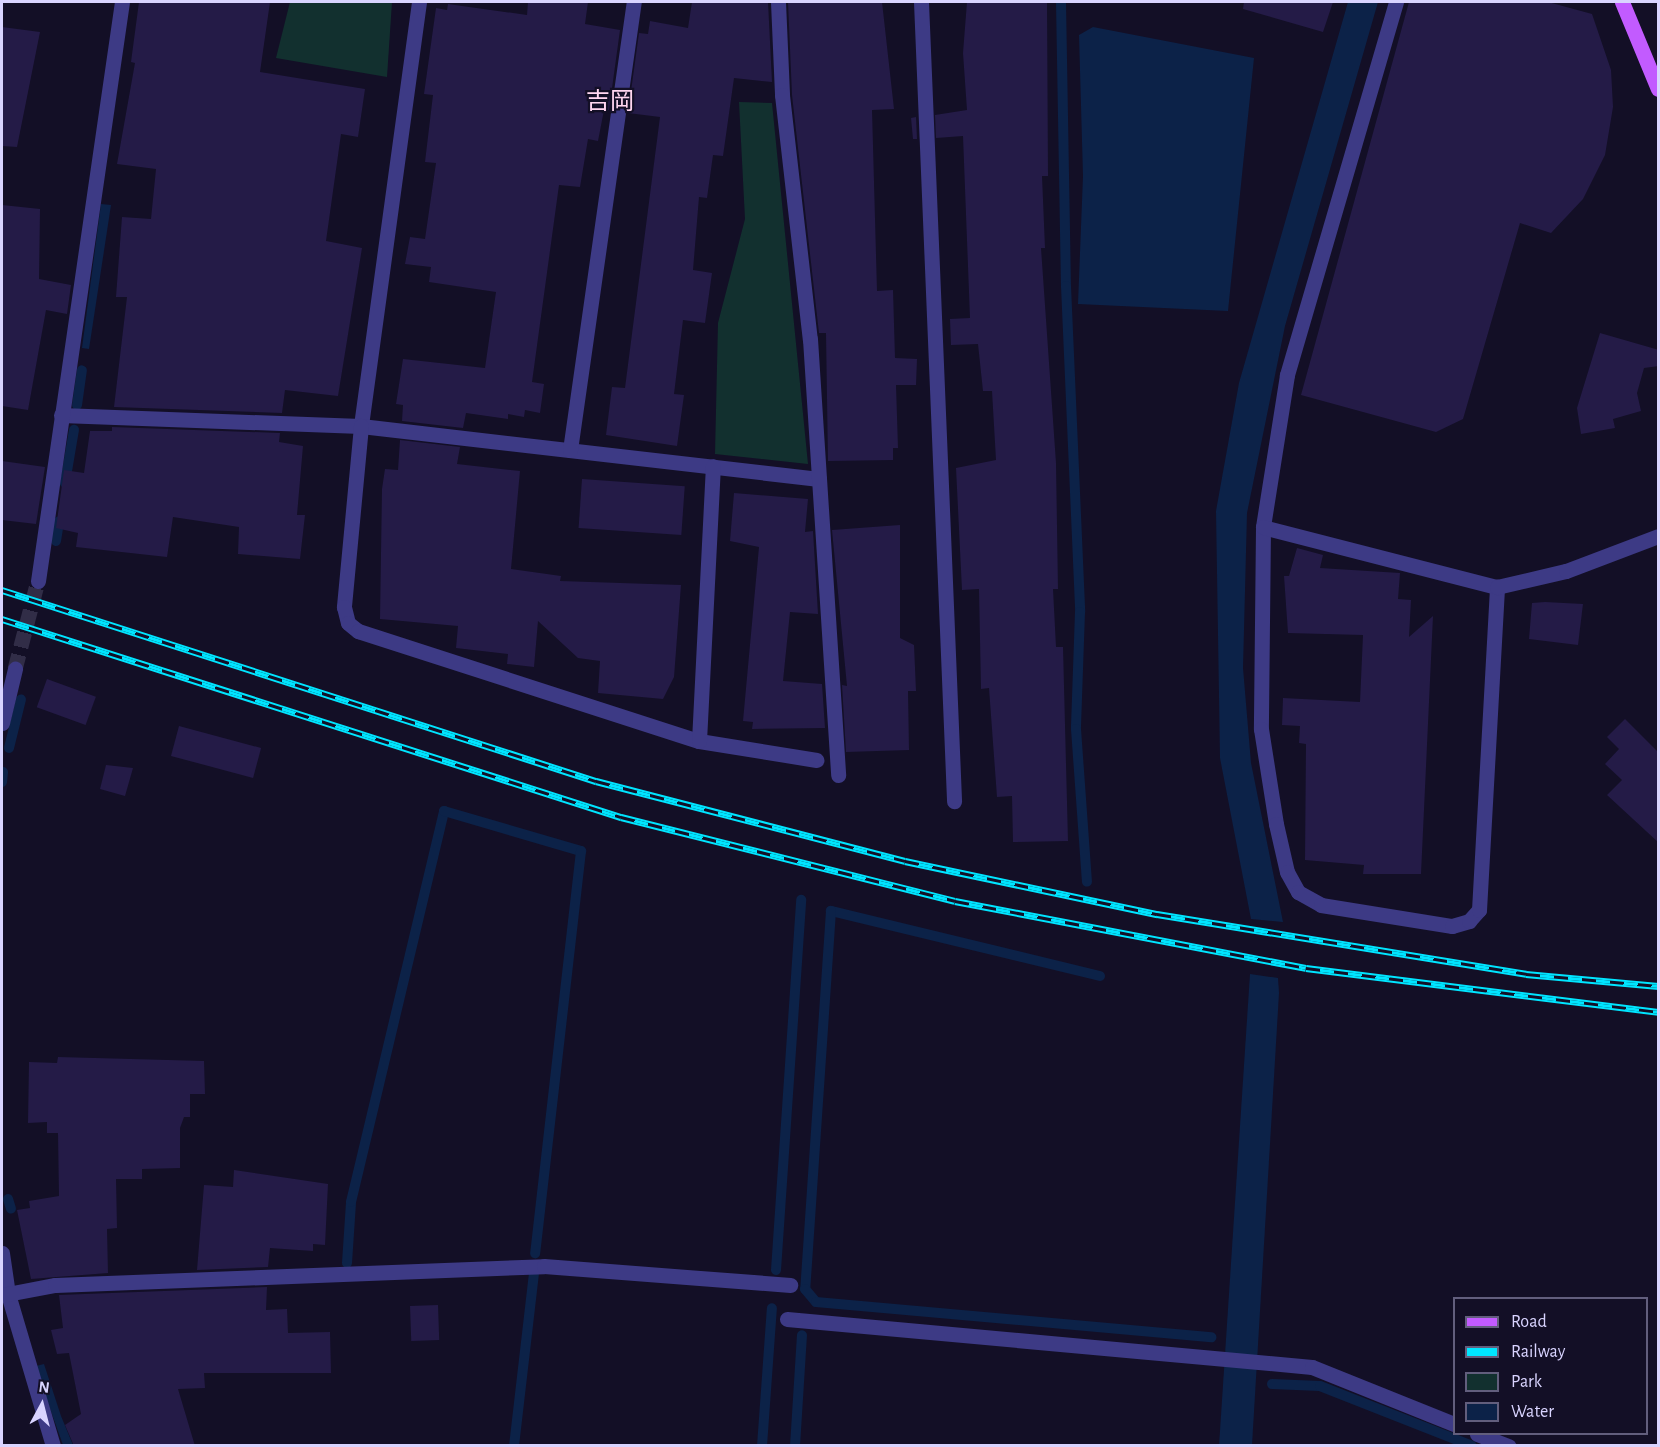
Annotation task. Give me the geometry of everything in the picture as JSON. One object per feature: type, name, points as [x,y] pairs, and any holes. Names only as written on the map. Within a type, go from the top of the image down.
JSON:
[{"type":"main road","points":[[1622,2],[1659,89]]},
{"type":"street","points":[[38,581],[122,2]]},
{"type":"street","points":[[420,2],[361,426],[344,607],[348,623],[370,638],[699,741],[816,760]]},
{"type":"street","points":[[570,450],[634,2]]},
{"type":"street","points":[[778,2],[819,479],[838,775]]},
{"type":"street","points":[[921,2],[954,801]]},
{"type":"street","points":[[1396,2],[1287,375],[1263,527],[1261,729],[1276,824],[1287,872],[1298,892],[1321,905],[1452,926],[1469,921],[1479,910],[1497,587]]},
{"type":"street","points":[[61,416],[211,422],[233,417],[361,426],[819,479]]},
{"type":"street","points":[[699,741],[713,466]]},
{"type":"street","points":[[1263,527],[1497,587],[1566,571],[1659,536]]},
{"type":"street","points":[[2,723],[15,669]]},
{"type":"street","points":[[2,1253],[5,1295],[53,1446]]},
{"type":"street","points":[[5,1295],[88,1283],[544,1266],[790,1285]]},
{"type":"street","points":[[787,1319],[1259,1364],[1312,1367],[1340,1376],[1453,1423]]},
{"type":"street","points":[[1480,1435],[1509,1446]]},
{"type":"green space","points":[[290,2],[392,2],[387,77],[276,58]]},
{"type":"green space","points":[[739,102],[772,103],[808,464],[715,454],[718,323],[745,219]]},
{"type":"water","points":[[1348,2],[1378,2],[1285,326],[1247,513],[1243,668],[1251,763],[1283,922],[1251,919],[1220,758],[1216,511],[1239,383]]},
{"type":"water","points":[[1093,27],[1254,58],[1228,311],[1078,304],[1083,176],[1079,35]]},
{"type":"water","points":[[101,204],[111,205],[89,349],[82,348]]},
{"type":"water","points":[[1250,974],[1278,978],[1279,993],[1252,1445],[1219,1446]]},
{"type":"water","points":[[44,1364],[73,1445],[63,1445],[36,1366]]},
{"type":"building","points":[[139,2],[270,2],[260,72],[365,89],[358,137],[341,134],[326,241],[362,248],[338,396],[285,390],[282,413],[114,407],[127,297],[116,297],[122,217],[151,219],[156,169],[117,164],[135,63],[131,62]]},
{"type":"building","points":[[528,2],[588,2],[585,24],[620,30],[609,110],[604,110],[598,141],[588,139],[580,187],[559,185],[532,382],[544,384],[540,413],[525,410],[524,417],[508,414],[508,419],[466,413],[463,428],[402,421],[403,405],[396,404],[403,359],[485,368],[496,292],[429,282],[431,267],[405,264],[410,237],[425,239],[436,163],[425,162],[433,95],[424,94],[436,8],[447,10],[448,4],[527,15]]},
{"type":"building","points":[[692,2],[768,2],[772,82],[734,78],[723,156],[713,155],[707,198],[699,197],[693,270],[712,273],[705,323],[683,320],[674,394],[684,395],[677,446],[606,435],[612,387],[625,388],[660,117],[628,113],[639,33],[648,34],[650,21],[688,28]]},
{"type":"building","points":[[788,2],[882,2],[894,109],[872,110],[877,291],[893,290],[895,358],[917,359],[916,385],[896,385],[898,448],[893,448],[893,460],[828,461],[826,333],[819,333],[792,95]]},
{"type":"building","points":[[967,2],[1047,2],[1048,176],[1042,176],[1045,248],[1041,248],[1056,463],[1058,589],[1053,589],[1056,647],[1063,647],[1068,841],[1013,842],[1012,796],[997,797],[989,688],[981,689],[979,589],[962,590],[956,468],[996,460],[992,391],[983,391],[978,344],[951,345],[950,319],[970,318],[963,136],[936,138],[935,115],[967,110],[963,53]]},
{"type":"building","points":[[1244,2],[1333,2],[1323,32],[1243,9]]},
{"type":"building","points":[[1409,2],[1548,2],[1592,14],[1611,70],[1613,107],[1605,155],[1583,199],[1551,233],[1520,223],[1463,419],[1436,432],[1301,395]]},
{"type":"building","points":[[2,27],[40,32],[17,147],[2,146]]},
{"type":"building","points":[[916,117],[917,139],[913,139],[911,118]]},
{"type":"building","points":[[2,205],[40,209],[39,279],[71,285],[67,314],[46,310],[28,410],[2,406]]},
{"type":"building","points":[[1600,333],[1659,350],[1659,366],[1644,368],[1637,393],[1641,411],[1613,419],[1615,428],[1581,434],[1577,408]]},
{"type":"building","points":[[112,427],[280,433],[279,442],[303,446],[297,515],[305,515],[300,559],[238,554],[239,527],[173,517],[167,557],[76,547],[78,533],[56,528],[64,470],[84,473],[90,431],[112,431]]},
{"type":"building","points":[[400,440],[460,447],[457,464],[520,471],[511,569],[561,576],[560,581],[681,585],[674,677],[663,699],[598,693],[600,661],[578,658],[538,621],[534,667],[507,664],[508,654],[456,648],[458,626],[380,619],[382,489],[385,469],[398,470]]},
{"type":"building","points":[[2,461],[45,467],[36,524],[2,520]]},
{"type":"building","points":[[582,479],[685,486],[681,535],[579,528]]},
{"type":"building","points":[[734,493],[808,499],[805,532],[813,531],[818,614],[790,612],[783,681],[822,684],[825,728],[752,729],[753,722],[743,721],[759,547],[730,541]]},
{"type":"building","points":[[900,525],[900,638],[914,645],[916,691],[908,691],[909,750],[846,752],[842,685],[847,686],[832,530]]},
{"type":"building","points":[[1297,548],[1323,555],[1320,568],[1400,573],[1398,599],[1411,600],[1409,637],[1433,616],[1421,874],[1363,874],[1364,865],[1305,860],[1306,744],[1299,743],[1300,726],[1282,725],[1283,698],[1360,702],[1363,635],[1288,633],[1284,576],[1289,576]]},
{"type":"building","points":[[1532,603],[1583,604],[1578,645],[1529,639]]},
{"type":"building","points":[[47,679],[96,697],[86,725],[37,707]]},
{"type":"building","points":[[1625,719],[1659,753],[1659,843],[1607,795],[1622,780],[1605,764],[1619,749],[1607,737]]},
{"type":"building","points":[[179,726],[261,748],[253,778],[171,756]]},
{"type":"building","points":[[106,765],[133,768],[125,796],[100,789]]},
{"type":"building","points":[[58,1057],[204,1061],[205,1094],[190,1094],[190,1117],[184,1117],[180,1128],[180,1168],[142,1169],[142,1179],[116,1179],[117,1228],[107,1229],[108,1273],[31,1279],[17,1210],[30,1208],[29,1201],[59,1196],[58,1133],[47,1133],[47,1122],[28,1123],[29,1062],[57,1063]]},
{"type":"building","points":[[234,1170],[328,1184],[325,1245],[313,1244],[313,1251],[270,1248],[268,1267],[197,1270],[204,1185],[233,1187]]},
{"type":"building","points":[[267,1287],[266,1310],[287,1309],[288,1333],[330,1332],[331,1373],[204,1373],[205,1388],[178,1389],[195,1446],[74,1446],[65,1425],[81,1414],[69,1353],[57,1354],[51,1330],[63,1328],[59,1295]]},
{"type":"building","points":[[438,1305],[439,1340],[411,1341],[410,1306]]},
{"type":"waterway","points":[[1061,2],[1066,286],[1080,612],[1076,729],[1087,882]]},
{"type":"waterway","points":[[77,405],[82,370]]},
{"type":"waterway","points":[[65,483],[74,430]]},
{"type":"waterway","points":[[56,541],[59,521]]},
{"type":"waterway","points":[[9,748],[21,699]]},
{"type":"waterway","points":[[2,782],[3,772]]},
{"type":"waterway","points":[[347,1263],[351,1202],[444,811],[581,851],[535,1253]]},
{"type":"waterway","points":[[776,1270],[801,900]]},
{"type":"waterway","points":[[1100,976],[831,911],[805,1289],[816,1302],[1211,1337]]},
{"type":"waterway","points":[[8,1199],[11,1209]]},
{"type":"waterway","points":[[514,1446],[534,1274]]},
{"type":"waterway","points":[[762,1446],[772,1308]]},
{"type":"waterway","points":[[795,1446],[802,1335]]},
{"type":"waterway","points":[[1272,1384],[1320,1386],[1472,1446]]},
{"type":"tunnel","points":[[15,669],[38,581]]},
{"type":"railway","points":[[2,590],[596,781],[905,861],[1157,914],[1526,974],[1658,986]]},
{"type":"railway","points":[[2,619],[621,817],[955,901],[1306,968],[1658,1012]]},
{"type":"district","name":"吉岡","points":[[610,103]]}]
